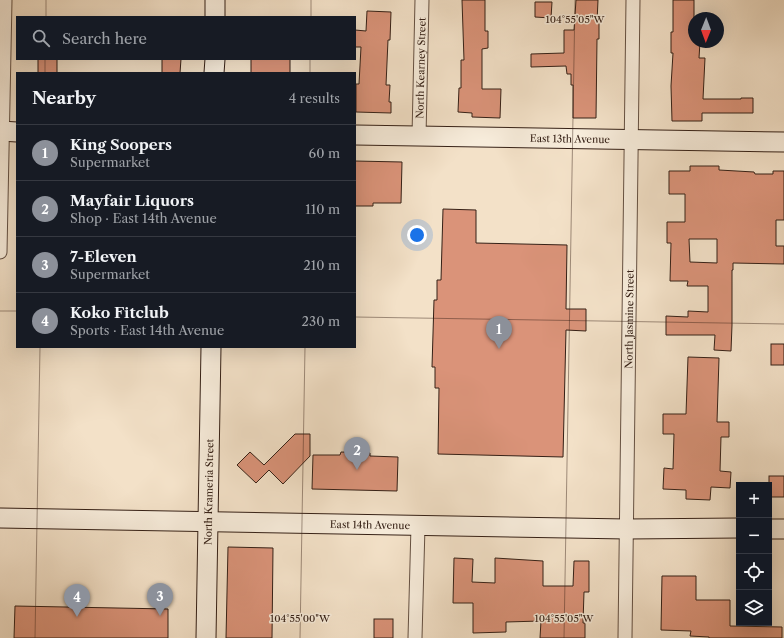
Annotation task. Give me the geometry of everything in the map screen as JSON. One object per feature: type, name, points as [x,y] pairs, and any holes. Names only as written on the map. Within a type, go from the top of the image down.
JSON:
[{"type":"main road","points":[[215,0],[215,16]]},
{"type":"main road","points":[[214,60],[214,72]]},
{"type":"main road","name":"East 13th Avenue","points":[[356,135],[784,142]]},
{"type":"main road","name":"North Krameria Street","points":[[206,638],[211,348]]},
{"type":"main road","name":"East 14th Avenue","points":[[0,518],[627,529],[736,528]]},
{"type":"main road","points":[[772,529],[784,529]]},
{"type":"street","points":[[0,252],[7,132],[5,0]]},
{"type":"street","name":"North Kearney Street","points":[[419,136],[422,0]]},
{"type":"street","name":"North Jasmine Street","points":[[624,638],[627,529],[633,0]]},
{"type":"street","points":[[415,638],[418,526]]},
{"type":"building","points":[[462,0],[485,0],[485,31],[488,31],[488,48],[482,49],[482,89],[501,89],[500,118],[472,117],[472,113],[458,112],[459,88],[461,88],[461,60],[464,60]]},
{"type":"building","points":[[576,0],[598,0],[597,22],[599,22],[599,39],[597,39],[596,118],[573,118],[573,85],[571,85],[571,74],[567,74],[566,66],[531,67],[531,54],[564,53],[564,30],[574,30]]},
{"type":"building","points":[[673,0],[694,0],[694,12],[688,12],[688,48],[700,48],[699,58],[705,58],[703,99],[753,98],[753,113],[702,113],[702,121],[672,121],[671,86],[673,53],[671,53],[671,32],[673,32]]},
{"type":"building","points":[[535,2],[552,2],[551,18],[535,17]]},
{"type":"building","points":[[367,11],[391,12],[386,85],[390,85],[389,102],[391,102],[391,113],[356,112],[356,84],[359,84],[361,47],[356,47],[356,30],[366,31]]},
{"type":"building","points":[[38,60],[57,60],[57,72],[38,72]]},
{"type":"building","points":[[162,60],[181,60],[180,72],[162,72]]},
{"type":"building","points":[[251,60],[290,60],[290,72],[251,72]]},
{"type":"building","points":[[356,161],[402,162],[401,203],[373,203],[373,206],[356,206]]},
{"type":"building","points":[[690,166],[719,166],[719,170],[754,172],[755,174],[773,174],[773,171],[784,171],[784,220],[776,220],[776,246],[784,246],[784,264],[733,263],[731,351],[714,350],[715,335],[666,335],[666,316],[688,317],[688,311],[708,312],[708,286],[687,286],[688,281],[670,281],[671,243],[667,243],[667,222],[685,222],[685,194],[669,194],[669,171],[690,171]],"holes":[[[689,239],[717,239],[717,263],[690,262]]]},
{"type":"building","points":[[443,209],[476,210],[476,243],[567,245],[566,309],[586,309],[586,331],[566,330],[563,457],[438,454],[439,388],[435,388],[435,367],[432,367],[434,300],[437,300],[437,280],[441,280]]},
{"type":"building","points":[[771,344],[784,344],[784,365],[771,365]]},
{"type":"building","points":[[688,357],[719,358],[717,422],[729,422],[729,437],[721,437],[720,471],[731,472],[730,488],[711,487],[710,500],[686,499],[686,490],[663,489],[664,468],[673,469],[674,434],[663,434],[663,414],[686,414]]},
{"type":"building","points":[[295,434],[310,434],[310,456],[283,484],[269,470],[256,483],[237,465],[250,452],[264,465]]},
{"type":"building","points":[[341,452],[370,453],[370,456],[398,457],[397,491],[312,489],[313,455],[340,455]]},
{"type":"building","points":[[769,476],[784,476],[784,497],[772,497],[772,482],[769,482]]},
{"type":"building","points":[[228,547],[273,548],[272,638],[226,638]]},
{"type":"building","points":[[454,558],[473,559],[472,582],[495,583],[495,558],[543,561],[543,586],[573,586],[574,561],[589,561],[589,592],[584,592],[583,623],[585,623],[585,638],[540,638],[541,621],[506,622],[506,632],[473,633],[473,603],[453,603]]},
{"type":"building","points":[[662,576],[696,576],[696,600],[730,600],[730,626],[782,627],[782,638],[709,638],[690,636],[691,631],[661,630]]},
{"type":"building","points":[[15,606],[168,609],[168,638],[14,638]]},
{"type":"building","points":[[374,619],[393,619],[393,638],[374,638]]},
{"type":"place","name":"King Soopers","points":[[499,349]]},
{"type":"place","name":"Mayfair Liquors","points":[[357,470]]},
{"type":"place","name":"7-Eleven","points":[[160,616]]},
{"type":"place","name":"Koko Fitclub","points":[[77,617]]}]
